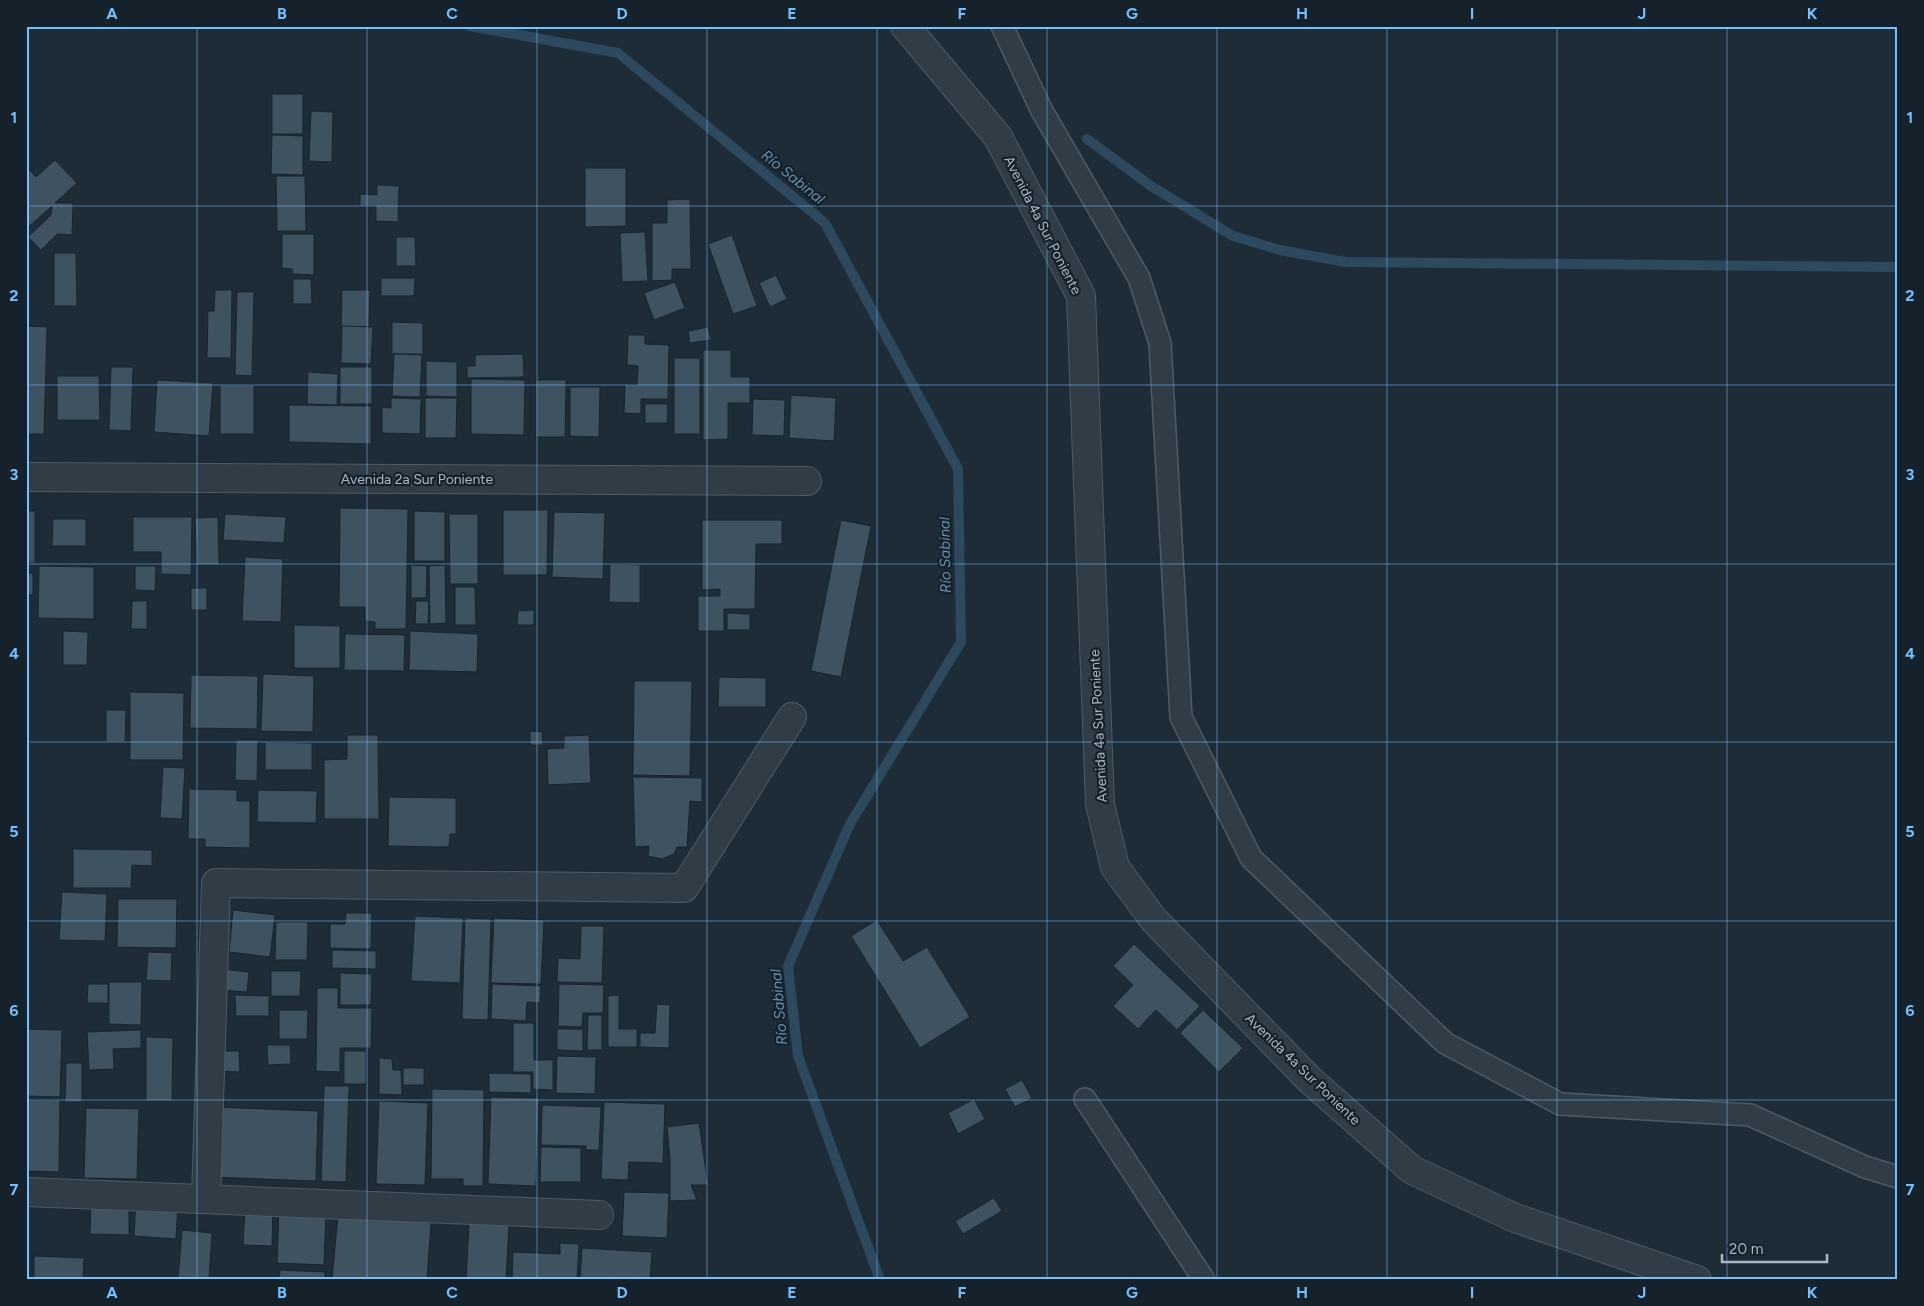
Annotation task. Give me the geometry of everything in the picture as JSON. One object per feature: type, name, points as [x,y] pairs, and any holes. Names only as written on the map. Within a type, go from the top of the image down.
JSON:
[{"type":"street","name":"Avenida 4a Sur Poniente","points":[[905,26],[998,137],[1081,296],[1100,804],[1115,867],[1153,919],[1310,1080],[1412,1170],[1516,1218],[1697,1280]]},
{"type":"street","name":"Avenida 2a Sur Poniente","points":[[26,478],[807,481]]},
{"type":"street","points":[[206,1198],[216,884],[684,888],[792,717]]},
{"type":"street","points":[[26,1192],[599,1215]]},
{"type":"lane","points":[[1002,26],[1042,111],[1139,278],[1160,343],[1181,717],[1251,858],[1445,1043],[1560,1104],[1750,1115],[1865,1167],[1898,1177]]},
{"type":"lane","points":[[1085,1099],[1204,1280]]},
{"type":"building","points":[[272,94],[303,94],[303,134],[272,134]]},
{"type":"building","points":[[311,111],[333,112],[332,162],[309,161]]},
{"type":"building","points":[[272,135],[303,136],[303,175],[271,174]]},
{"type":"building","points":[[55,160],[77,183],[55,203],[73,203],[72,235],[57,234],[41,250],[28,237],[51,215],[52,206],[26,229],[26,167],[36,177]]},
{"type":"building","points":[[585,168],[626,168],[626,226],[585,227]]},
{"type":"building","points":[[276,176],[305,176],[306,231],[277,231]]},
{"type":"building","points":[[377,185],[399,186],[398,222],[376,221],[376,206],[360,206],[360,194],[377,195]]},
{"type":"building","points":[[690,199],[691,269],[672,269],[672,280],[652,281],[652,223],[667,223],[667,200]]},
{"type":"building","points":[[645,232],[648,281],[622,282],[620,233]]},
{"type":"building","points":[[282,234],[314,234],[314,275],[293,274],[292,269],[282,268]]},
{"type":"building","points":[[732,235],[757,306],[733,314],[708,244]]},
{"type":"building","points":[[396,237],[415,237],[416,266],[396,266]]},
{"type":"building","points":[[54,253],[76,253],[77,306],[54,306]]},
{"type":"building","points":[[776,275],[787,299],[770,307],[759,283]]},
{"type":"building","points":[[381,278],[415,278],[414,296],[381,296]]},
{"type":"building","points":[[293,279],[311,279],[312,304],[293,304]]},
{"type":"building","points":[[675,282],[685,308],[654,320],[644,293]]},
{"type":"building","points":[[215,290],[232,290],[231,358],[207,358],[208,311],[214,311]]},
{"type":"building","points":[[342,290],[370,290],[369,327],[341,327]]},
{"type":"building","points":[[237,292],[254,292],[252,376],[235,375]]},
{"type":"building","points":[[392,322],[423,323],[423,354],[392,354]]},
{"type":"building","points":[[26,326],[47,327],[44,434],[26,434]]},
{"type":"building","points":[[342,326],[373,327],[371,364],[341,363]]},
{"type":"building","points":[[708,327],[711,340],[690,343],[688,331]]},
{"type":"building","points":[[628,335],[645,335],[645,344],[669,345],[668,399],[641,399],[641,414],[624,413],[625,384],[637,385],[638,366],[627,365]]},
{"type":"building","points":[[703,350],[731,350],[731,377],[750,377],[750,403],[728,403],[728,439],[703,440]]},
{"type":"building","points":[[394,354],[422,355],[420,397],[392,396]]},
{"type":"building","points":[[523,354],[524,377],[467,378],[467,366],[475,366],[475,355]]},
{"type":"building","points":[[674,358],[700,358],[700,434],[674,434]]},
{"type":"building","points":[[426,361],[457,362],[457,397],[426,396]]},
{"type":"building","points":[[111,367],[133,367],[131,431],[109,430]]},
{"type":"building","points":[[340,367],[372,367],[372,404],[340,404]]},
{"type":"building","points":[[308,372],[338,374],[337,405],[307,404]]},
{"type":"building","points":[[57,376],[99,376],[100,420],[57,420]]},
{"type":"building","points":[[471,379],[525,380],[524,435],[471,434]]},
{"type":"building","points":[[157,380],[213,383],[209,436],[154,432]]},
{"type":"building","points":[[536,380],[566,380],[565,437],[536,437]]},
{"type":"building","points":[[220,385],[254,385],[254,434],[220,434]]},
{"type":"building","points":[[570,387],[600,387],[599,437],[570,436]]},
{"type":"building","points":[[791,395],[836,398],[834,441],[789,438]]},
{"type":"building","points":[[391,398],[421,399],[420,434],[382,433],[382,407],[391,408]]},
{"type":"building","points":[[425,398],[457,398],[456,438],[425,438]]},
{"type":"building","points":[[753,399],[785,400],[784,436],[752,435]]},
{"type":"building","points":[[645,404],[668,404],[667,423],[645,423]]},
{"type":"building","points":[[289,405],[371,406],[371,444],[289,442]]},
{"type":"building","points":[[340,508],[408,509],[406,629],[375,629],[375,622],[365,621],[365,607],[339,607]]},
{"type":"building","points":[[503,510],[548,510],[547,575],[503,575]]},
{"type":"building","points":[[26,511],[35,511],[35,563],[26,563]]},
{"type":"building","points":[[414,511],[445,512],[445,561],[414,561]]},
{"type":"building","points":[[554,512],[605,513],[603,579],[552,577]]},
{"type":"building","points":[[225,514],[286,517],[284,543],[223,540]]},
{"type":"building","points":[[449,514],[478,514],[478,584],[450,584]]},
{"type":"building","points":[[133,517],[192,517],[191,575],[161,574],[161,552],[133,552]]},
{"type":"building","points":[[218,517],[219,565],[197,565],[195,518]]},
{"type":"building","points":[[53,519],[86,519],[86,546],[52,546]]},
{"type":"building","points":[[702,520],[782,520],[782,544],[756,544],[755,609],[724,609],[724,631],[698,631],[698,596],[720,596],[720,589],[702,590]]},
{"type":"building","points":[[841,520],[871,526],[841,677],[811,671]]},
{"type":"building","points":[[245,557],[283,559],[281,622],[242,621]]},
{"type":"building","points":[[610,564],[640,565],[640,603],[609,602]]},
{"type":"building","points":[[411,565],[427,566],[426,598],[411,598]]},
{"type":"building","points":[[445,565],[446,623],[430,624],[429,566]]},
{"type":"building","points":[[39,566],[94,567],[94,619],[38,618]]},
{"type":"building","points":[[135,566],[156,566],[155,591],[135,590]]},
{"type":"building","points":[[26,573],[33,573],[33,595],[26,595]]},
{"type":"building","points":[[455,587],[475,587],[476,625],[455,625]]},
{"type":"building","points":[[191,588],[207,588],[207,610],[191,610]]},
{"type":"building","points":[[132,601],[147,601],[147,629],[131,629]]},
{"type":"building","points":[[416,601],[429,601],[428,624],[415,624]]},
{"type":"building","points":[[534,610],[534,625],[517,625],[518,611]]},
{"type":"building","points":[[727,613],[750,614],[750,630],[727,630]]},
{"type":"building","points":[[294,625],[340,626],[340,668],[294,668]]},
{"type":"building","points":[[63,631],[88,632],[87,665],[63,665]]},
{"type":"building","points":[[410,631],[478,634],[477,672],[409,670]]},
{"type":"building","points":[[345,634],[405,635],[404,671],[344,670]]},
{"type":"building","points":[[263,674],[314,676],[313,732],[261,731]]},
{"type":"building","points":[[191,675],[258,676],[257,729],[190,728]]},
{"type":"building","points":[[719,677],[766,678],[766,707],[718,707]]},
{"type":"building","points":[[634,681],[692,681],[690,776],[633,775]]},
{"type":"building","points":[[130,692],[184,693],[183,760],[130,760]]},
{"type":"building","points":[[106,710],[126,710],[125,742],[106,742]]},
{"type":"building","points":[[530,731],[542,732],[543,745],[530,745]]},
{"type":"building","points":[[347,735],[378,735],[379,819],[324,819],[324,760],[347,759]]},
{"type":"building","points":[[589,735],[591,783],[548,785],[547,749],[564,748],[564,736]]},
{"type":"building","points":[[236,740],[258,740],[257,781],[235,780]]},
{"type":"building","points":[[265,742],[312,743],[312,770],[265,770]]},
{"type":"building","points":[[163,767],[185,768],[182,819],[160,818]]},
{"type":"building","points":[[633,777],[702,778],[702,802],[690,801],[687,847],[677,847],[674,854],[662,859],[648,856],[649,846],[635,847]]},
{"type":"building","points":[[189,789],[237,790],[237,801],[250,801],[250,848],[205,847],[205,839],[188,839]]},
{"type":"building","points":[[258,790],[317,791],[316,823],[257,822]]},
{"type":"building","points":[[389,797],[456,798],[456,834],[450,834],[449,847],[388,846]]},
{"type":"building","points":[[73,849],[152,850],[152,866],[132,865],[131,888],[73,888]]},
{"type":"building","points":[[62,892],[107,894],[105,941],[59,940]]},
{"type":"building","points":[[118,899],[177,899],[176,948],[117,947]]},
{"type":"building","points":[[233,910],[275,915],[270,957],[229,952]]},
{"type":"building","points":[[346,913],[372,913],[371,949],[330,948],[330,924],[345,924]]},
{"type":"building","points":[[415,916],[463,918],[460,983],[411,981]]},
{"type":"building","points":[[465,918],[491,919],[488,1020],[462,1019]]},
{"type":"building","points":[[494,918],[544,920],[541,984],[491,983]]},
{"type":"building","points":[[877,920],[903,961],[927,947],[970,1017],[920,1048],[851,936]]},
{"type":"building","points":[[276,922],[308,922],[307,960],[275,960]]},
{"type":"building","points":[[581,926],[604,926],[602,983],[557,982],[558,958],[580,959]]},
{"type":"building","points":[[1134,944],[1200,1006],[1177,1030],[1156,1010],[1138,1029],[1113,1006],[1133,985],[1113,966]]},
{"type":"building","points":[[332,950],[376,951],[376,969],[332,968]]},
{"type":"building","points":[[148,952],[172,953],[171,981],[146,980]]},
{"type":"building","points":[[222,969],[249,972],[247,992],[220,990]]},
{"type":"building","points":[[271,971],[301,971],[300,996],[271,996]]},
{"type":"building","points":[[340,973],[372,974],[371,1005],[340,1005]]},
{"type":"building","points":[[109,982],[142,982],[141,1025],[109,1024]]},
{"type":"building","points":[[88,984],[108,984],[108,1003],[87,1003]]},
{"type":"building","points":[[492,984],[541,986],[540,1003],[527,1002],[526,1021],[491,1019]]},
{"type":"building","points":[[559,984],[604,985],[603,1013],[583,1013],[582,1027],[558,1026]]},
{"type":"building","points":[[317,988],[338,988],[338,1008],[372,1008],[371,1048],[340,1048],[340,1072],[316,1071]]},
{"type":"building","points":[[235,995],[269,996],[269,1016],[236,1016]]},
{"type":"building","points":[[619,995],[619,1029],[637,1029],[637,1047],[608,1047],[608,996]]},
{"type":"building","points":[[657,1004],[670,1005],[669,1048],[640,1047],[640,1033],[655,1033]]},
{"type":"building","points":[[279,1010],[308,1010],[307,1039],[279,1039]]},
{"type":"building","points":[[1203,1010],[1243,1048],[1219,1072],[1180,1033]]},
{"type":"building","points":[[588,1015],[602,1015],[602,1050],[587,1050]]},
{"type":"building","points":[[513,1023],[534,1023],[534,1060],[553,1060],[553,1090],[533,1089],[533,1072],[513,1072]]},
{"type":"building","points":[[26,1029],[62,1030],[60,1097],[26,1096]]},
{"type":"building","points":[[557,1029],[583,1029],[583,1051],[557,1050]]},
{"type":"building","points":[[141,1030],[141,1048],[113,1049],[114,1069],[89,1070],[87,1032]]},
{"type":"building","points":[[146,1037],[173,1038],[172,1101],[146,1101]]},
{"type":"building","points":[[267,1045],[290,1045],[291,1064],[268,1065]]},
{"type":"building","points":[[217,1051],[239,1051],[240,1072],[217,1071]]},
{"type":"building","points":[[344,1051],[366,1051],[366,1084],[344,1084]]},
{"type":"building","points":[[557,1056],[596,1057],[595,1094],[556,1093]]},
{"type":"building","points":[[379,1058],[392,1059],[393,1070],[401,1070],[402,1095],[379,1094]]},
{"type":"building","points":[[66,1063],[82,1063],[82,1102],[65,1102]]},
{"type":"building","points":[[403,1068],[424,1068],[424,1085],[403,1085]]},
{"type":"building","points":[[489,1073],[531,1074],[531,1093],[489,1092]]},
{"type":"building","points":[[1022,1080],[1032,1098],[1015,1107],[1005,1089]]},
{"type":"building","points":[[324,1086],[349,1086],[346,1182],[321,1181]]},
{"type":"building","points":[[432,1089],[484,1090],[483,1186],[463,1186],[463,1179],[431,1179]]},
{"type":"building","points":[[491,1097],[539,1098],[536,1186],[488,1184]]},
{"type":"building","points":[[974,1099],[985,1119],[958,1134],[948,1113]]},
{"type":"building","points":[[26,1100],[60,1100],[59,1172],[26,1171]]},
{"type":"building","points":[[379,1101],[428,1103],[425,1185],[376,1184]]},
{"type":"building","points":[[604,1102],[665,1104],[663,1163],[629,1162],[628,1180],[601,1179]]},
{"type":"building","points":[[542,1105],[601,1107],[599,1150],[586,1150],[586,1146],[541,1145]]},
{"type":"building","points":[[212,1107],[318,1111],[316,1181],[210,1177]]},
{"type":"building","points":[[86,1108],[139,1109],[137,1179],[84,1178]]},
{"type":"building","points":[[699,1123],[708,1185],[691,1185],[697,1200],[670,1201],[670,1159],[667,1127]]},
{"type":"building","points":[[541,1147],[581,1148],[581,1182],[540,1182]]},
{"type":"building","points":[[624,1192],[669,1193],[667,1238],[622,1236]]},
{"type":"building","points":[[994,1198],[1002,1211],[963,1234],[955,1221]]},
{"type":"building","points":[[91,1199],[129,1200],[129,1235],[90,1234]]},
{"type":"building","points":[[136,1199],[178,1203],[176,1239],[134,1236]]},
{"type":"building","points":[[245,1207],[273,1209],[272,1246],[243,1245]]},
{"type":"building","points":[[279,1208],[326,1210],[324,1265],[277,1263]]},
{"type":"building","points":[[338,1215],[431,1223],[427,1280],[332,1280]]},
{"type":"building","points":[[469,1223],[509,1225],[506,1280],[466,1280]]},
{"type":"building","points":[[182,1230],[212,1233],[209,1280],[178,1280]]},
{"type":"building","points":[[560,1243],[579,1244],[577,1280],[512,1280],[513,1252],[560,1254]]},
{"type":"building","points":[[582,1248],[652,1252],[650,1280],[580,1280]]},
{"type":"building","points":[[34,1256],[84,1258],[83,1280],[34,1280]]},
{"type":"building","points":[[280,1270],[325,1272],[325,1280],[279,1280]]},
{"type":"waterway","name":"Río Sabinal","points":[[470,26],[618,53],[825,223],[958,469],[961,642],[850,824],[788,966],[798,1056],[880,1280]]},
{"type":"waterway","points":[[1087,139],[1151,186],[1233,236],[1280,250],[1345,262],[1898,267]]}]
